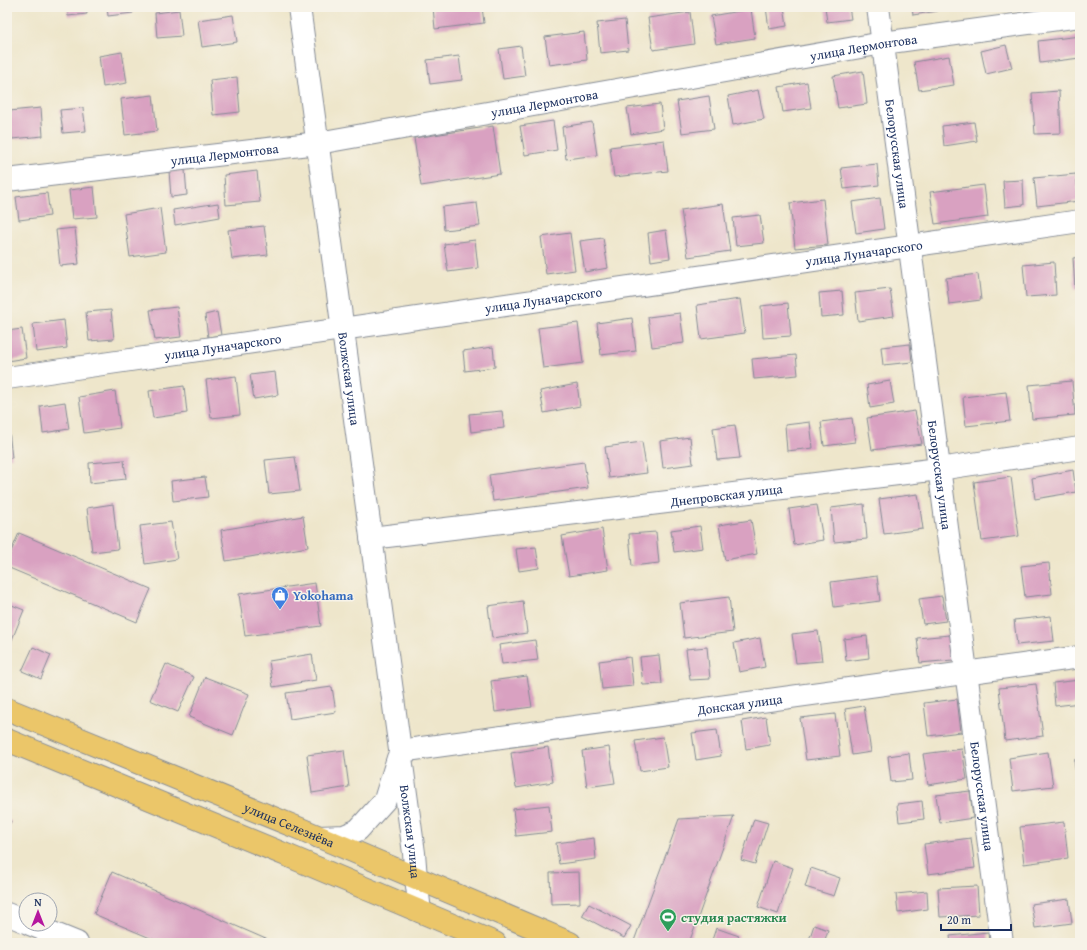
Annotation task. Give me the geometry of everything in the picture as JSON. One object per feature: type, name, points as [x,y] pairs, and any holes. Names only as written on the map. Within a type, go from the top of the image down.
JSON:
[{"type":"main road","name":"улица Селезнёва","points":[[7,709],[319,837],[570,943]]},
{"type":"main road","points":[[7,740],[495,943]]},
{"type":"street","name":"Волжская улица","points":[[299,7],[414,853],[420,911]]},
{"type":"street","name":"Белорусская улица","points":[[878,7],[1002,943]]},
{"type":"street","name":"улица Лермонтова","points":[[7,180],[318,143],[883,43],[1080,16]]},
{"type":"street","name":"улица Луначарского","points":[[7,378],[1080,221]]},
{"type":"street","name":"Днепровская улица","points":[[371,538],[939,469],[1080,448]]},
{"type":"street","name":"Донская улица","points":[[400,751],[1080,657]]},
{"type":"street","name":"Волжская улица","points":[[319,837],[344,836],[358,830],[386,800],[400,751]]},
{"type":"street","points":[[7,914],[18,919]]},
{"type":"street","points":[[50,932],[77,943]]},
{"type":"building","points":[[67,7],[86,7],[87,14],[68,16]]},
{"type":"building","points":[[107,7],[132,7],[133,13],[108,16]]},
{"type":"building","points":[[433,7],[482,7],[484,23],[435,29]]},
{"type":"building","points":[[766,7],[784,7],[787,26],[769,29]]},
{"type":"building","points":[[825,7],[849,7],[851,19],[827,22]]},
{"type":"building","points":[[912,7],[938,7],[938,11],[913,15]]},
{"type":"building","points":[[751,9],[755,38],[716,44],[711,16]]},
{"type":"building","points":[[179,10],[182,36],[157,38],[155,13]]},
{"type":"building","points":[[690,12],[694,44],[653,50],[648,18]]},
{"type":"building","points":[[233,15],[237,42],[202,47],[198,20]]},
{"type":"building","points":[[625,20],[628,50],[600,53],[597,23]]},
{"type":"building","points":[[584,32],[587,60],[549,65],[545,37]]},
{"type":"building","points":[[1080,36],[1080,58],[1040,63],[1038,41]]},
{"type":"building","points":[[1006,45],[1012,68],[986,74],[981,51]]},
{"type":"building","points":[[521,46],[525,76],[503,79],[499,49]]},
{"type":"building","points":[[122,52],[127,83],[103,87],[99,56]]},
{"type":"building","points":[[459,56],[462,80],[430,84],[427,60]]},
{"type":"building","points":[[949,56],[954,85],[919,90],[914,62]]},
{"type":"building","points":[[863,71],[867,104],[838,108],[833,76]]},
{"type":"building","points":[[237,77],[240,112],[213,115],[210,80]]},
{"type":"building","points":[[807,82],[811,108],[783,112],[779,87]]},
{"type":"building","points":[[758,90],[764,119],[733,125],[728,96]]},
{"type":"building","points":[[1059,91],[1061,133],[1035,134],[1032,93]]},
{"type":"building","points":[[153,95],[157,131],[125,135],[121,99]]},
{"type":"building","points":[[709,96],[714,129],[682,133],[677,101]]},
{"type":"building","points":[[660,104],[663,129],[631,134],[627,108]]},
{"type":"building","points":[[41,108],[43,136],[12,139],[9,111]]},
{"type":"building","points":[[83,108],[86,131],[63,133],[60,110]]},
{"type":"building","points":[[553,121],[557,150],[525,155],[520,126]]},
{"type":"building","points":[[592,122],[597,155],[566,159],[562,127]]},
{"type":"building","points":[[974,122],[977,141],[944,146],[942,126]]},
{"type":"building","points":[[493,126],[500,174],[421,186],[414,138]]},
{"type":"building","points":[[664,140],[668,171],[614,177],[610,147]]},
{"type":"building","points":[[877,164],[879,185],[844,189],[841,168]]},
{"type":"building","points":[[185,170],[187,195],[171,197],[169,171]]},
{"type":"building","points":[[257,171],[260,202],[226,205],[224,175]]},
{"type":"building","points":[[1076,174],[1079,201],[1037,206],[1034,178]]},
{"type":"building","points":[[1023,180],[1024,205],[1005,207],[1003,181]]},
{"type":"building","points":[[984,185],[988,217],[935,224],[930,192]]},
{"type":"building","points":[[94,187],[97,217],[72,219],[69,190]]},
{"type":"building","points":[[47,193],[50,216],[19,220],[16,197]]},
{"type":"building","points":[[880,198],[884,229],[856,233],[852,202]]},
{"type":"building","points":[[823,199],[828,245],[795,248],[790,203]]},
{"type":"building","points":[[218,203],[220,217],[175,225],[173,210]]},
{"type":"building","points":[[477,203],[480,226],[444,230],[442,207]]},
{"type":"building","points":[[723,204],[730,251],[688,257],[681,210]]},
{"type":"building","points":[[160,208],[166,252],[130,257],[124,214]]},
{"type":"building","points":[[760,215],[764,243],[736,246],[733,218]]},
{"type":"building","points":[[264,226],[268,255],[232,259],[228,230]]},
{"type":"building","points":[[75,228],[79,264],[60,266],[56,230]]},
{"type":"building","points":[[666,230],[670,258],[651,261],[648,233]]},
{"type":"building","points":[[570,233],[575,270],[546,274],[541,237]]},
{"type":"building","points":[[603,238],[608,268],[585,272],[580,241]]},
{"type":"building","points":[[475,240],[478,268],[448,272],[444,244]]},
{"type":"building","points":[[1080,257],[1080,288],[1075,289],[1073,258]]},
{"type":"building","points":[[1054,262],[1056,295],[1026,297],[1023,265]]},
{"type":"building","points":[[978,274],[981,300],[949,304],[946,278]]},
{"type":"building","points":[[890,289],[894,316],[858,321],[855,293]]},
{"type":"building","points":[[842,291],[844,315],[821,317],[819,293]]},
{"type":"building","points":[[740,299],[745,333],[701,339],[697,305]]},
{"type":"building","points":[[788,303],[791,336],[763,338],[761,306]]},
{"type":"building","points":[[177,307],[181,337],[155,340],[150,310]]},
{"type":"building","points":[[111,310],[114,339],[89,341],[86,312]]},
{"type":"building","points":[[217,312],[221,335],[208,337],[205,315]]},
{"type":"building","points":[[680,313],[684,343],[652,347],[648,317]]},
{"type":"building","points":[[632,318],[636,351],[601,355],[597,323]]},
{"type":"building","points":[[64,320],[67,348],[36,352],[33,324]]},
{"type":"building","points":[[578,323],[583,363],[543,368],[538,328]]},
{"type":"building","points":[[22,329],[26,358],[7,361],[7,331]]},
{"type":"building","points":[[910,344],[912,362],[883,365],[881,347]]},
{"type":"building","points":[[493,347],[495,367],[465,371],[463,351]]},
{"type":"building","points":[[796,355],[798,375],[754,379],[752,359]]},
{"type":"building","points":[[275,372],[278,395],[254,399],[250,375]]},
{"type":"building","points":[[236,376],[240,415],[211,418],[206,380]]},
{"type":"building","points":[[890,381],[894,404],[870,408],[867,385]]},
{"type":"building","points":[[1072,381],[1075,415],[1032,419],[1029,385]]},
{"type":"building","points":[[577,384],[580,406],[544,413],[540,391]]},
{"type":"building","points":[[184,386],[187,413],[153,418],[149,391]]},
{"type":"building","points":[[115,391],[120,428],[84,433],[79,397]]},
{"type":"building","points":[[1006,392],[1010,421],[966,426],[963,397]]},
{"type":"building","points":[[65,402],[69,429],[43,433],[40,406]]},
{"type":"building","points":[[502,411],[504,428],[471,432],[469,414]]},
{"type":"building","points":[[915,411],[922,444],[872,450],[867,418]]},
{"type":"building","points":[[852,418],[855,442],[824,446],[821,422]]},
{"type":"building","points":[[8,421],[12,458],[7,458]]},
{"type":"building","points":[[810,422],[813,448],[787,451],[785,425]]},
{"type":"building","points":[[735,425],[740,458],[717,460],[713,428]]},
{"type":"building","points":[[690,437],[693,464],[663,468],[660,441]]},
{"type":"building","points":[[642,442],[647,473],[609,478],[605,447]]},
{"type":"building","points":[[295,457],[300,491],[269,494],[265,460]]},
{"type":"building","points":[[124,460],[126,479],[90,483],[89,463]]},
{"type":"building","points":[[584,462],[588,488],[493,501],[489,475]]},
{"type":"building","points":[[1073,470],[1076,492],[1035,499],[1032,478]]},
{"type":"building","points":[[205,477],[208,497],[173,501],[171,481]]},
{"type":"building","points":[[1011,477],[1019,536],[982,541],[974,482]]},
{"type":"building","points":[[918,494],[923,529],[884,534],[879,499]]},
{"type":"building","points":[[113,504],[118,549],[92,552],[87,508]]},
{"type":"building","points":[[864,504],[867,539],[834,542],[831,508]]},
{"type":"building","points":[[817,505],[823,540],[794,545],[789,509]]},
{"type":"building","points":[[303,516],[308,547],[226,561],[221,530]]},
{"type":"building","points":[[751,520],[757,554],[725,560],[719,525]]},
{"type":"building","points":[[171,522],[177,559],[145,564],[140,526]]},
{"type":"building","points":[[700,526],[703,548],[674,552],[671,530]]},
{"type":"building","points":[[602,529],[608,570],[569,576],[562,536]]},
{"type":"building","points":[[656,532],[659,563],[632,566],[629,534]]},
{"type":"building","points":[[19,533],[151,589],[137,622],[7,567],[7,561]]},
{"type":"building","points":[[536,547],[539,568],[519,571],[516,549]]},
{"type":"building","points":[[1049,563],[1052,594],[1025,597],[1021,566]]},
{"type":"building","points":[[877,576],[880,601],[834,607],[831,582]]},
{"type":"building","name":"Yokohama","points":[[315,583],[321,626],[245,636],[239,594]]},
{"type":"building","points":[[942,596],[946,621],[923,624],[919,599]]},
{"type":"building","points":[[729,597],[733,632],[684,638],[680,603]]},
{"type":"building","points":[[523,601],[527,633],[492,638],[488,606]]},
{"type":"building","points":[[7,603],[24,610],[7,652]]},
{"type":"building","points":[[1051,616],[1054,641],[1017,645],[1014,620]]},
{"type":"building","points":[[818,631],[822,661],[796,663],[792,634]]},
{"type":"building","points":[[950,635],[953,660],[920,663],[917,638]]},
{"type":"building","points":[[867,636],[869,658],[846,661],[844,639]]},
{"type":"building","points":[[760,638],[765,667],[739,672],[734,643]]},
{"type":"building","points":[[535,640],[538,660],[502,664],[499,645]]},
{"type":"building","points":[[33,647],[51,655],[41,679],[22,671]]},
{"type":"building","points":[[707,647],[710,679],[690,680],[686,649]]},
{"type":"building","points":[[312,654],[316,680],[273,687],[269,661]]},
{"type":"building","points":[[659,655],[662,684],[643,685],[640,657]]},
{"type":"building","points":[[630,657],[633,686],[602,689],[599,661]]},
{"type":"building","points":[[166,664],[194,677],[178,712],[150,700]]},
{"type":"building","points":[[527,676],[532,707],[495,712],[491,681]]},
{"type":"building","points":[[205,677],[249,694],[233,735],[189,717]]},
{"type":"building","points":[[1080,680],[1080,703],[1055,706],[1053,683]]},
{"type":"building","points":[[1036,684],[1043,736],[1005,741],[999,688]]},
{"type":"building","points":[[332,687],[336,712],[290,719],[286,693]]},
{"type":"building","points":[[957,699],[961,732],[928,736],[924,703]]},
{"type":"building","points":[[864,706],[871,752],[852,755],[845,709]]},
{"type":"building","points":[[835,714],[840,756],[806,760],[800,718]]},
{"type":"building","points":[[766,717],[770,745],[746,749],[742,721]]},
{"type":"building","points":[[717,730],[721,756],[696,760],[692,733]]},
{"type":"building","points":[[663,737],[668,767],[640,771],[635,741]]},
{"type":"building","points":[[548,747],[553,782],[516,788],[511,753]]},
{"type":"building","points":[[609,747],[615,783],[587,787],[582,751]]},
{"type":"building","points":[[962,749],[967,779],[928,785],[923,754]]},
{"type":"building","points":[[344,750],[349,787],[312,793],[307,755]]},
{"type":"building","points":[[1048,752],[1053,786],[1013,791],[1009,758]]},
{"type":"building","points":[[909,753],[912,780],[891,782],[888,756]]},
{"type":"building","points":[[1080,759],[1080,788],[1078,789],[1074,760]]},
{"type":"building","points":[[970,791],[973,818],[940,823],[936,795]]},
{"type":"building","points":[[922,801],[924,819],[899,822],[897,804]]},
{"type":"building","points":[[549,805],[552,832],[516,836],[513,809]]},
{"type":"building","points":[[734,816],[689,943],[639,943],[634,941],[679,819]]},
{"type":"building","points":[[754,819],[768,823],[755,864],[741,860]]},
{"type":"building","points":[[7,820],[11,821],[7,830]]},
{"type":"building","points":[[1064,822],[1068,858],[1024,864],[1020,827]]},
{"type":"building","points":[[594,838],[596,859],[559,864],[556,843]]},
{"type":"building","points":[[971,838],[975,868],[928,874],[924,844]]},
{"type":"building","points":[[773,861],[793,868],[778,914],[758,907]]},
{"type":"building","points":[[811,868],[840,878],[834,896],[805,887]]},
{"type":"building","points":[[112,872],[275,943],[162,943],[94,914]]},
{"type":"building","points":[[579,872],[580,903],[551,904],[550,873]]},
{"type":"building","points":[[977,886],[979,915],[940,917],[938,888]]},
{"type":"building","points":[[927,891],[928,909],[898,913],[896,894]]},
{"type":"building","points":[[1069,899],[1072,923],[1035,928],[1031,904]]},
{"type":"building","points":[[589,904],[631,926],[624,938],[582,916]]},
{"type":"building","points":[[814,925],[828,930],[824,943],[808,943]]},
{"type":"building","points":[[716,928],[739,936],[736,943],[711,943]]},
{"type":"building","points":[[988,932],[989,943],[951,943],[950,936]]},
{"type":"building","points":[[1062,940],[1062,943],[1046,943],[1046,942]]},
{"type":"place","name":"Yokohama","points":[[280,610]]},
{"type":"place","name":"студия растяжки","points":[[668,932]]}]
